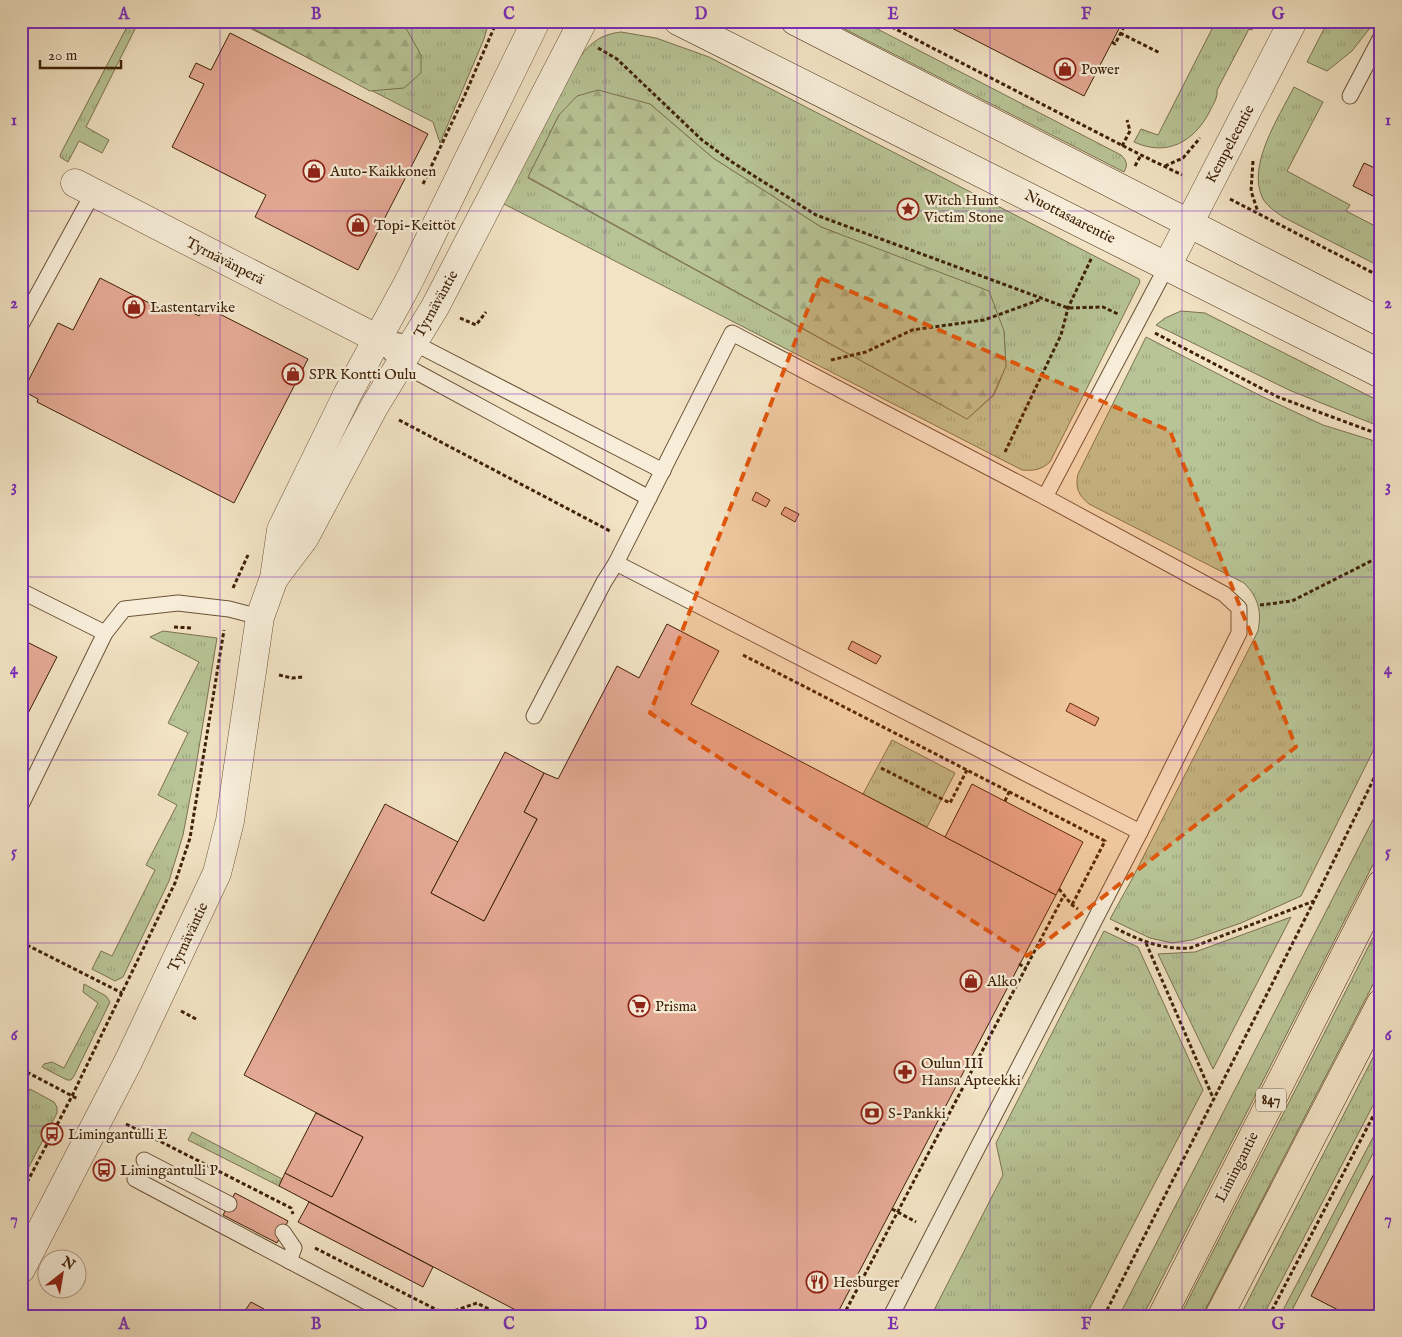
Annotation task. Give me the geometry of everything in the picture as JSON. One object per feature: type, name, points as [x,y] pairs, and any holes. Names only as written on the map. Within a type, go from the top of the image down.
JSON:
[{"type":"main road","name":"Limingantie","points":[[1162,1316],[1381,884]]},
{"type":"main road","points":[[1219,1316],[1381,1003]]},
{"type":"street","name":"Tyrnäväntie","points":[[21,1270],[158,1001],[217,873],[230,821],[260,617],[274,578],[281,530],[376,338],[408,283],[536,21]]},
{"type":"street","name":"Nuottasaarentie","points":[[678,21],[1381,374]]},
{"type":"street","points":[[795,21],[1381,322]]},
{"type":"street","name":"Kempeleentie","points":[[1167,266],[1293,21]]},
{"type":"street","name":"Tyrnäväntie","points":[[274,578],[305,537],[374,406],[435,307],[579,28]]},
{"type":"street","name":"Tyrnävänperä","points":[[84,188],[376,338]]},
{"type":"lane","points":[[1350,96],[1381,37]]},
{"type":"lane","points":[[21,325],[84,188]]},
{"type":"lane","points":[[1045,497],[1167,266]]},
{"type":"lane","points":[[534,716],[604,582],[616,563],[732,334],[1045,497],[1224,594],[1239,608],[1240,633],[892,1316]]},
{"type":"lane","points":[[376,338],[663,471]]},
{"type":"lane","points":[[376,338],[407,353],[649,498]]},
{"type":"lane","points":[[616,563],[1140,832]]},
{"type":"lane","points":[[21,591],[105,634]]},
{"type":"lane","points":[[21,805],[105,634],[124,609],[178,603],[229,609],[260,617]]},
{"type":"lane","points":[[144,1160],[229,1204]]},
{"type":"lane","points":[[135,1179],[393,1316]]},
{"type":"lane","points":[[282,1232],[294,1248],[289,1261]]},
{"type":"path","points":[[880,21],[1122,146],[1258,212],[1381,277]]},
{"type":"path","points":[[1112,42],[1114,44],[1127,21]]},
{"type":"path","points":[[579,28],[617,59],[702,140],[732,162],[816,215],[1068,308],[1103,307],[1278,397],[1381,435]]},
{"type":"path","points":[[1120,33],[1160,53]]},
{"type":"path","points":[[1122,146],[1130,131],[1127,120]]},
{"type":"path","points":[[1123,191],[1140,155]]},
{"type":"path","points":[[996,471],[1061,335],[1068,308],[1102,234]]},
{"type":"path","points":[[799,369],[866,352],[912,330],[984,320],[1043,298]]},
{"type":"path","points":[[1239,608],[1292,601],[1335,581],[1381,556]]},
{"type":"path","points":[[1104,1316],[1214,1101],[1381,764]]},
{"type":"path","points":[[881,768],[950,803],[967,770]]},
{"type":"path","points":[[1059,889],[1072,905],[1095,918],[1145,943],[1175,949],[1190,948],[1314,901]]},
{"type":"path","points":[[843,1316],[1064,895]]},
{"type":"path","points":[[21,942],[122,993]]},
{"type":"path","points":[[1145,943],[1214,1101]]},
{"type":"path","points":[[1019,964],[1026,968]]},
{"type":"path","points":[[21,1069],[291,1208],[294,1216]]},
{"type":"path","points":[[1269,1316],[1381,1101]]},
{"type":"path","points":[[892,1209],[935,1232]]},
{"type":"path","points":[[310,1245],[445,1314],[477,1303],[502,1316]]},
{"type":"highlighted area","points":[[820,278],[1170,431],[1296,747],[1027,956],[650,713]]},
{"type":"green space","points":[[130,21],[139,21],[86,127],[109,140],[102,153],[79,141],[68,162],[60,157],[61,153]]},
{"type":"green space","points":[[236,21],[489,21],[484,39],[440,143],[433,122]]},
{"type":"green space","points":[[239,21],[397,21],[407,30],[421,55],[421,73],[404,88],[370,91]]},
{"type":"green space","points":[[829,21],[862,21],[1121,155],[1126,163],[1124,172]]},
{"type":"green space","points":[[1216,21],[1256,21],[1252,30],[1249,29],[1217,90],[1215,101],[1203,122],[1188,138],[1168,147],[1158,148],[1134,142],[1141,129],[1158,135]]},
{"type":"green space","points":[[1328,21],[1345,21],[1360,28],[1363,21],[1373,24],[1352,51],[1327,71],[1307,62]]},
{"type":"green space","points":[[621,32],[656,38],[709,57],[1139,279],[1140,282],[1050,462],[1044,467],[1037,469],[1022,470],[502,203],[572,68],[592,44],[604,36]],"holes":[[[650,104],[713,158],[821,227],[839,234],[1004,331],[1006,366],[994,395],[967,419],[528,178],[559,115]]]},
{"type":"green space","points":[[1294,87],[1323,102],[1287,171],[1350,205],[1346,211],[1381,229],[1381,267],[1283,217],[1263,199],[1259,186],[1261,157],[1273,127]]},
{"type":"green space","points":[[598,90],[650,104],[713,158],[821,227],[989,291],[1004,331],[1006,366],[993,395],[967,419],[528,177],[559,115],[577,96]]},
{"type":"green space","points":[[1181,311],[1205,313],[1381,402],[1381,427],[1289,390],[1156,325],[1165,318]]},
{"type":"green space","points":[[1146,337],[1261,396],[1323,425],[1381,443],[1381,735],[1301,896],[1241,923],[1192,940],[1172,943],[1150,938],[1110,919],[1258,631],[1259,611],[1256,599],[1244,583],[1089,504],[1078,490],[1078,474]]},
{"type":"green space","points":[[163,631],[217,638],[183,835],[169,881],[123,977],[115,981],[92,969],[101,951],[112,956],[155,870],[146,865],[177,805],[158,795],[188,733],[168,723],[199,662],[150,637]]},
{"type":"green space","points":[[892,740],[955,773],[927,827],[863,794]]},
{"type":"green space","points":[[1381,804],[1381,849],[1143,1316],[1119,1316]]},
{"type":"green space","points":[[1291,917],[1213,1069],[1158,954],[1195,952]]},
{"type":"green space","points":[[1381,922],[1381,969],[1202,1316],[1180,1316]]},
{"type":"green space","points":[[1104,931],[1138,947],[1203,1090],[1086,1316],[931,1316],[1003,1175],[996,1143]]},
{"type":"green space","points":[[84,984],[106,996],[110,1002],[74,1076],[71,1080],[67,1080],[42,1067],[44,1064],[52,1062],[64,1068],[98,1003],[83,992]]},
{"type":"green space","points":[[1381,1042],[1381,1090],[1263,1316],[1240,1316]]},
{"type":"green space","points":[[30,1089],[54,1102],[57,1107],[57,1113],[21,1182],[21,1156],[24,1151],[21,1150],[21,1107]]},
{"type":"green space","points":[[1381,1122],[1381,1138],[1289,1316],[1280,1316]]},
{"type":"green space","points":[[192,1132],[282,1179],[279,1186],[188,1140]]},
{"type":"building","name":"Power","points":[[938,21],[1123,21],[1084,96]]},
{"type":"building","name":"Auto-Kaikkonen","points":[[230,33],[428,134],[358,270],[255,217],[266,195],[172,147],[204,84],[189,77],[196,63],[211,70]]},
{"type":"building","points":[[1364,163],[1381,171],[1381,200],[1353,186]]},
{"type":"building","points":[[100,278],[163,310],[164,307],[176,304],[199,316],[204,306],[308,359],[234,503],[37,402],[38,399],[23,391],[58,323],[73,330]]},
{"type":"building","points":[[756,492],[770,500],[766,507],[752,500]]},
{"type":"building","points":[[785,507],[799,514],[795,522],[781,514]]},
{"type":"building","name":"Prisma","points":[[667,624],[719,651],[691,704],[1056,895],[836,1316],[527,1316],[279,1186],[285,1173],[332,1197],[363,1137],[244,1075],[385,804],[458,842],[431,893],[484,921],[537,819],[524,812],[544,773],[558,779],[617,666],[639,678]]},
{"type":"building","points":[[21,639],[57,657],[21,727]]},
{"type":"building","points":[[852,641],[881,656],[876,664],[848,649]]},
{"type":"building","points":[[1070,703],[1099,718],[1095,726],[1066,711]]},
{"type":"building","points":[[505,752],[544,773],[524,812],[537,819],[484,921],[431,893]]},
{"type":"building","points":[[972,784],[1083,842],[1056,895],[945,837]]},
{"type":"building","points":[[316,1113],[363,1137],[332,1197],[285,1173]]},
{"type":"building","points":[[1381,1160],[1381,1316],[1340,1316],[1342,1312],[1311,1296]]},
{"type":"building","points":[[235,1193],[288,1221],[277,1243],[223,1215]]},
{"type":"building","points":[[309,1202],[433,1267],[423,1287],[298,1222]]},
{"type":"building","points":[[251,1302],[264,1309],[261,1316],[246,1309]]},
{"type":"place","name":"Power","points":[[1065,69]]},
{"type":"place","name":"Auto-Kaikkonen","points":[[314,171]]},
{"type":"place","name":"Witch Hunt Victim Stone","points":[[908,209]]},
{"type":"place","name":"Topi-Keittöt","points":[[358,225]]},
{"type":"place","name":"Lastentarvike","points":[[134,307]]},
{"type":"place","name":"SPR Kontti Oulu","points":[[293,374]]},
{"type":"place","name":"Alko","points":[[971,981]]},
{"type":"place","name":"Prisma","points":[[639,1006]]},
{"type":"place","name":"Oulun III Hansa Apteekki","points":[[905,1072]]},
{"type":"place","name":"S-Pankki","points":[[872,1113]]},
{"type":"place","name":"Limingantulli E","points":[[52,1134]]},
{"type":"place","name":"Limingantulli P","points":[[104,1170]]},
{"type":"place","name":"Hesburger","points":[[817,1282]]}]
